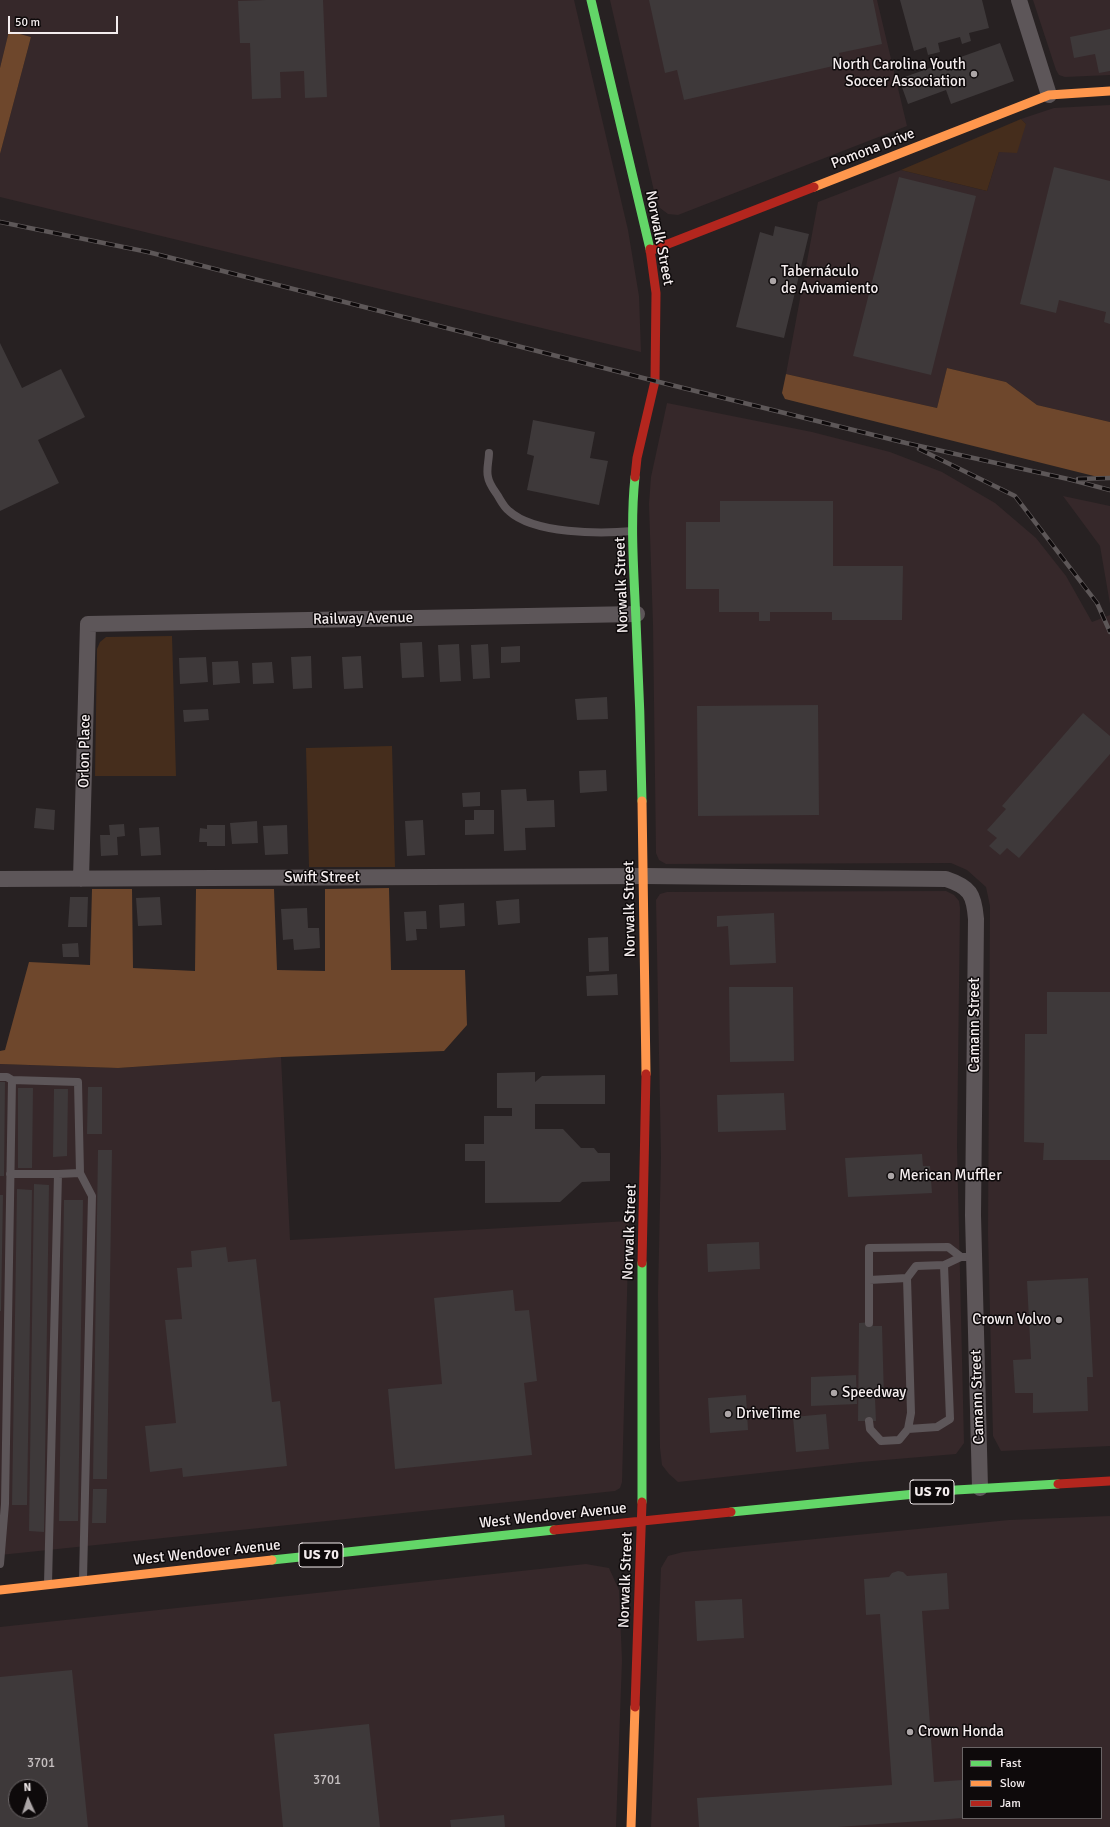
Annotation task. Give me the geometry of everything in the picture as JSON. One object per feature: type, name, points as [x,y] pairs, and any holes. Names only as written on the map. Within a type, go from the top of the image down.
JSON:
[{"type":"main road","name":"Norwalk Street","points":[[591,0],[650,250],[656,293],[655,381],[637,458],[634,478],[634,530],[641,723],[644,876],[646,1111],[642,1280],[642,1520],[631,1827]]},
{"type":"main road","name":"Pomona Drive","points":[[650,250],[1049,96],[1110,91]]},
{"type":"main road","name":"West Wendover Avenue","points":[[0,1590],[642,1520],[980,1488],[1110,1481]]},
{"type":"street","points":[[1018,0],[1049,96]]},
{"type":"street","name":"Railway Avenue","points":[[88,624],[637,614]]},
{"type":"street","name":"Orlon Place","points":[[81,879],[88,624]]},
{"type":"street","name":"Swift Street","points":[[0,879],[644,876]]},
{"type":"street","name":"Camann Street","points":[[644,876],[946,879],[963,886],[971,894],[974,901],[976,919],[968,1257],[980,1488]]},
{"type":"lane","points":[[489,453],[488,476],[491,486],[509,511],[525,520],[541,527],[592,533],[610,533],[634,530]]},
{"type":"lane","points":[[0,1077],[7,1077],[12,1080],[78,1082],[80,1173],[92,1196],[83,1581]]},
{"type":"lane","points":[[0,1564],[12,1080]]},
{"type":"lane","points":[[10,1174],[80,1173]]},
{"type":"lane","points":[[48,1585],[58,1174]]},
{"type":"lane","points":[[869,1322],[869,1248],[948,1247],[968,1257]]},
{"type":"lane","points":[[869,1421],[870,1429],[881,1441],[899,1440],[908,1429],[911,1413],[907,1278],[916,1266],[944,1265],[968,1257]]},
{"type":"lane","points":[[908,1429],[937,1427],[950,1419],[944,1265]]},
{"type":"lane","points":[[869,1280],[907,1278]]},
{"type":"shaded area","points":[[0,0],[574,0],[628,230],[639,296],[641,352],[0,197],[0,154],[31,37],[9,31],[0,68]]},
{"type":"shaded area","points":[[610,0],[877,0],[907,126],[678,215],[668,214],[660,208],[654,191]]},
{"type":"shaded area","points":[[1033,0],[1110,0],[1110,75],[1065,77],[1059,75]]},
{"type":"shaded area","points":[[9,31],[31,37],[0,154],[0,68]]},
{"type":"shaded area","points":[[1110,105],[1110,422],[1037,405],[1006,382],[947,368],[937,408],[786,374],[818,202],[901,170],[987,191],[999,152],[1026,124],[1021,119],[1054,108]]},
{"type":"shaded area","points":[[1021,119],[1026,124],[1017,153],[999,152],[987,191],[901,170]]},
{"type":"shaded area","points":[[947,368],[1006,382],[1037,405],[1110,422],[1110,480],[785,399],[782,393],[786,374],[937,408]]},
{"type":"shaded area","points":[[667,403],[812,432],[890,452],[942,472],[995,503],[1036,538],[1066,576],[1092,622],[1110,615],[1110,1446],[1001,1451],[993,1436],[988,1233],[990,906],[986,887],[967,870],[951,863],[666,864],[659,860],[656,853],[653,625],[649,504],[651,477]]},
{"type":"shaded area","points":[[1063,496],[1110,506],[1110,604],[1100,546]]},
{"type":"shaded area","points":[[172,636],[176,776],[95,776],[97,649],[100,642],[106,637]]},
{"type":"shaded area","points":[[392,746],[395,867],[309,867],[306,748]]},
{"type":"shaded area","points":[[389,888],[391,970],[465,970],[467,1025],[444,1051],[281,1057],[118,1068],[0,1064],[0,1051],[5,1050],[29,962],[90,965],[92,889],[132,889],[133,968],[195,971],[196,889],[274,889],[277,970],[325,971],[325,889]]},
{"type":"shaded area","points":[[946,891],[954,895],[959,901],[960,908],[957,1147],[964,1443],[956,1454],[861,1462],[678,1482],[662,1465],[660,1448],[658,1294],[661,1157],[656,900],[660,894],[667,892]]},
{"type":"shaded area","points":[[281,1057],[290,1240],[629,1221],[622,1482],[620,1488],[615,1491],[0,1555],[0,1064],[118,1068]]},
{"type":"shaded area","points":[[1110,1516],[1110,1827],[651,1827],[661,1568],[668,1556],[683,1552],[1009,1520]]},
{"type":"shaded area","points":[[586,1564],[609,1568],[619,1590],[622,1660],[616,1827],[0,1827],[0,1627]]},
{"type":"building","points":[[323,0],[327,97],[305,98],[304,71],[280,72],[281,98],[252,99],[250,43],[240,43],[238,1]]},
{"type":"building","points":[[649,0],[873,0],[882,44],[839,53],[842,64],[684,100],[677,70],[665,73]]},
{"type":"building","points":[[900,0],[982,0],[989,28],[969,33],[971,41],[962,44],[960,37],[938,43],[940,52],[928,55],[926,47],[914,51]]},
{"type":"building","points":[[1110,29],[1110,71],[1099,73],[1095,54],[1074,58],[1070,37]]},
{"type":"building","points":[[1000,43],[1014,81],[951,104],[946,90],[908,104],[899,79]]},
{"type":"building","points":[[1054,167],[1110,181],[1110,324],[1104,322],[1106,312],[1059,300],[1056,313],[1020,304]]},
{"type":"building","points":[[899,177],[976,196],[931,375],[853,356]]},
{"type":"building","name":"Tabernáculo de Avivamiento","points":[[775,226],[809,234],[784,338],[736,327],[760,232],[773,236]]},
{"type":"building","points":[[0,343],[22,388],[61,369],[85,417],[38,440],[59,483],[0,511]]},
{"type":"building","points":[[533,420],[595,432],[590,458],[608,461],[599,505],[527,490],[534,456],[527,454]]},
{"type":"building","points":[[720,501],[833,501],[833,566],[903,566],[902,620],[832,620],[832,612],[770,612],[770,621],[759,621],[759,612],[719,612],[719,589],[686,589],[686,522],[720,522]]},
{"type":"building","points":[[422,642],[424,677],[402,678],[400,643]]},
{"type":"building","points":[[459,644],[461,681],[440,682],[438,645]]},
{"type":"building","points":[[488,644],[490,678],[473,679],[471,645]]},
{"type":"building","points":[[520,646],[520,662],[501,663],[501,647]]},
{"type":"building","points":[[311,656],[312,688],[293,689],[291,657]]},
{"type":"building","points":[[361,656],[363,688],[344,689],[342,657]]},
{"type":"building","points":[[206,657],[208,682],[180,684],[179,658]]},
{"type":"building","points":[[238,661],[240,683],[213,685],[212,662]]},
{"type":"building","points":[[272,662],[274,683],[253,684],[252,663]]},
{"type":"building","points":[[607,697],[608,719],[577,720],[575,699]]},
{"type":"building","points":[[818,705],[819,815],[698,816],[697,706]]},
{"type":"building","points":[[208,709],[209,720],[184,722],[183,710]]},
{"type":"building","points":[[1083,713],[1110,736],[1110,754],[1019,858],[1007,848],[1000,855],[989,846],[997,838],[987,830],[1006,809],[1002,806]]},
{"type":"building","points":[[606,770],[607,791],[580,793],[579,771]]},
{"type":"building","points":[[526,789],[527,801],[554,800],[555,827],[525,828],[526,850],[504,851],[501,790]]},
{"type":"building","points":[[480,792],[480,806],[463,807],[462,793]]},
{"type":"building","points":[[36,808],[55,810],[54,830],[34,828]]},
{"type":"building","points":[[474,810],[494,810],[494,834],[465,835],[465,820],[474,820]]},
{"type":"building","points":[[423,820],[425,855],[407,856],[405,821]]},
{"type":"building","points":[[257,821],[258,843],[232,844],[230,823]]},
{"type":"building","points":[[124,824],[125,836],[117,837],[118,855],[101,856],[100,835],[110,835],[109,825]]},
{"type":"building","points":[[207,825],[225,825],[225,846],[207,846],[207,842],[199,842],[200,828],[207,829]]},
{"type":"building","points":[[287,825],[288,854],[265,855],[263,826]]},
{"type":"building","points":[[159,827],[161,855],[141,856],[139,828]]},
{"type":"building","points":[[70,897],[88,897],[87,927],[68,927]]},
{"type":"building","points":[[160,897],[162,925],[138,926],[136,898]]},
{"type":"building","points":[[519,899],[520,923],[498,925],[496,901]]},
{"type":"building","points":[[464,903],[465,926],[440,928],[439,905]]},
{"type":"building","points":[[307,908],[308,928],[319,928],[320,948],[294,950],[293,939],[283,940],[281,909]]},
{"type":"building","points":[[426,911],[427,929],[416,929],[417,940],[406,941],[404,912]]},
{"type":"building","points":[[774,913],[776,963],[730,965],[728,926],[717,927],[717,916]]},
{"type":"building","points":[[608,937],[609,971],[589,972],[588,938]]},
{"type":"building","points":[[78,943],[79,957],[63,957],[62,944]]},
{"type":"building","points":[[617,974],[618,995],[587,996],[586,976]]},
{"type":"building","points":[[729,987],[793,987],[794,1061],[730,1062]]},
{"type":"building","points":[[1047,992],[1110,992],[1110,1160],[1043,1160],[1044,1143],[1024,1142],[1025,1034],[1047,1034]]},
{"type":"building","points":[[535,1072],[535,1082],[542,1076],[605,1075],[605,1104],[535,1104],[535,1129],[563,1129],[581,1148],[594,1148],[598,1153],[610,1153],[610,1181],[582,1182],[560,1202],[485,1203],[485,1161],[465,1161],[465,1144],[484,1144],[484,1116],[512,1116],[512,1108],[497,1108],[497,1073]]},
{"type":"building","points":[[0,1082],[5,1082],[4,1176],[0,1176]]},
{"type":"building","points":[[88,1087],[102,1087],[102,1134],[87,1134]]},
{"type":"building","points":[[18,1088],[33,1088],[32,1168],[18,1168]]},
{"type":"building","points":[[54,1089],[68,1089],[67,1156],[53,1157]]},
{"type":"building","points":[[784,1093],[786,1130],[718,1132],[717,1095]]},
{"type":"building","points":[[98,1150],[112,1150],[107,1479],[93,1479]]},
{"type":"building","points":[[922,1154],[923,1166],[930,1166],[932,1193],[848,1197],[845,1158]]},
{"type":"building","points":[[34,1184],[49,1185],[44,1532],[29,1531]]},
{"type":"building","points":[[17,1189],[32,1190],[27,1505],[12,1505]]},
{"type":"building","points":[[0,1195],[3,1195],[1,1311],[0,1311]]},
{"type":"building","points":[[64,1200],[83,1200],[78,1521],[59,1521]]},
{"type":"building","points":[[759,1242],[760,1269],[708,1272],[707,1244]]},
{"type":"building","points":[[226,1247],[228,1262],[256,1259],[272,1402],[280,1401],[287,1466],[183,1477],[182,1468],[150,1472],[145,1426],[176,1423],[165,1320],[182,1319],[177,1268],[192,1267],[191,1251]]},
{"type":"building","name":"Crown Volvo","points":[[1088,1278],[1093,1377],[1087,1377],[1088,1411],[1033,1413],[1033,1393],[1015,1393],[1013,1360],[1031,1359],[1027,1281]]},
{"type":"building","points":[[513,1290],[515,1311],[529,1310],[537,1381],[524,1383],[532,1455],[395,1469],[388,1389],[442,1384],[434,1298]]},
{"type":"building","points":[[872,1322],[873,1326],[882,1326],[884,1398],[875,1398],[876,1421],[858,1421],[859,1323]]},
{"type":"building","points":[[856,1375],[857,1404],[811,1406],[811,1377]]},
{"type":"building","name":"DriveTime","points":[[746,1395],[748,1430],[710,1433],[708,1398]]},
{"type":"building","points":[[826,1414],[829,1449],[796,1452],[793,1417]]},
{"type":"building","points":[[93,1489],[107,1489],[106,1523],[92,1523]]},
{"type":"building","name":"Crown Honda","points":[[898,1571],[903,1572],[907,1576],[947,1573],[949,1609],[922,1611],[934,1782],[962,1780],[962,1818],[838,1827],[699,1827],[697,1798],[892,1785],[880,1614],[866,1615],[864,1579],[889,1577],[892,1573]]},
{"type":"building","points":[[742,1599],[744,1638],[697,1641],[695,1601]]},
{"type":"building","points":[[72,1670],[88,1827],[0,1827],[0,1677]]},
{"type":"building","points":[[369,1724],[380,1827],[283,1827],[274,1734]]},
{"type":"building","points":[[504,1815],[505,1827],[451,1827],[450,1820]]},
{"type":"railway","points":[[0,222],[148,252],[655,381],[906,443],[1068,479],[1110,490]]},
{"type":"railway","points":[[919,449],[1015,496],[1097,603],[1110,632]]},
{"type":"railway","points":[[1078,479],[1110,478]]},
{"type":"traffic: fast","points":[[591,0],[650,249]]},
{"type":"traffic: fast","points":[[635,477],[633,549],[642,801]]},
{"type":"traffic: fast","points":[[642,1263],[642,1502]]},
{"type":"traffic: fast","points":[[731,1512],[956,1490],[1058,1484]]},
{"type":"traffic: fast","points":[[272,1560],[554,1530]]},
{"type":"traffic: slow","points":[[814,187],[1049,95],[1110,91]]},
{"type":"traffic: slow","points":[[642,801],[646,1074]]},
{"type":"traffic: slow","points":[[0,1590],[272,1560]]},
{"type":"traffic: slow","points":[[631,1827],[635,1707]]},
{"type":"traffic: jam","points":[[650,251],[814,187]]},
{"type":"traffic: jam","points":[[635,477],[637,458],[655,381],[656,293],[650,249]]},
{"type":"traffic: jam","points":[[642,1263],[646,1074]]},
{"type":"traffic: jam","points":[[1058,1484],[1110,1481]]},
{"type":"traffic: jam","points":[[635,1707],[642,1502]]},
{"type":"traffic: jam","points":[[554,1530],[731,1512]]},
{"type":"place","name":"North Carolina Youth Soccer Association","points":[[974,74]]},
{"type":"place","name":"Tabernáculo de Avivamiento","points":[[773,281]]},
{"type":"place","name":"Merican Muffler","points":[[891,1176]]},
{"type":"place","name":"Crown Volvo","points":[[1059,1320]]},
{"type":"place","name":"Speedway","points":[[834,1393]]},
{"type":"place","name":"DriveTime","points":[[728,1414]]},
{"type":"place","name":"Crown Honda","points":[[910,1732]]}]
